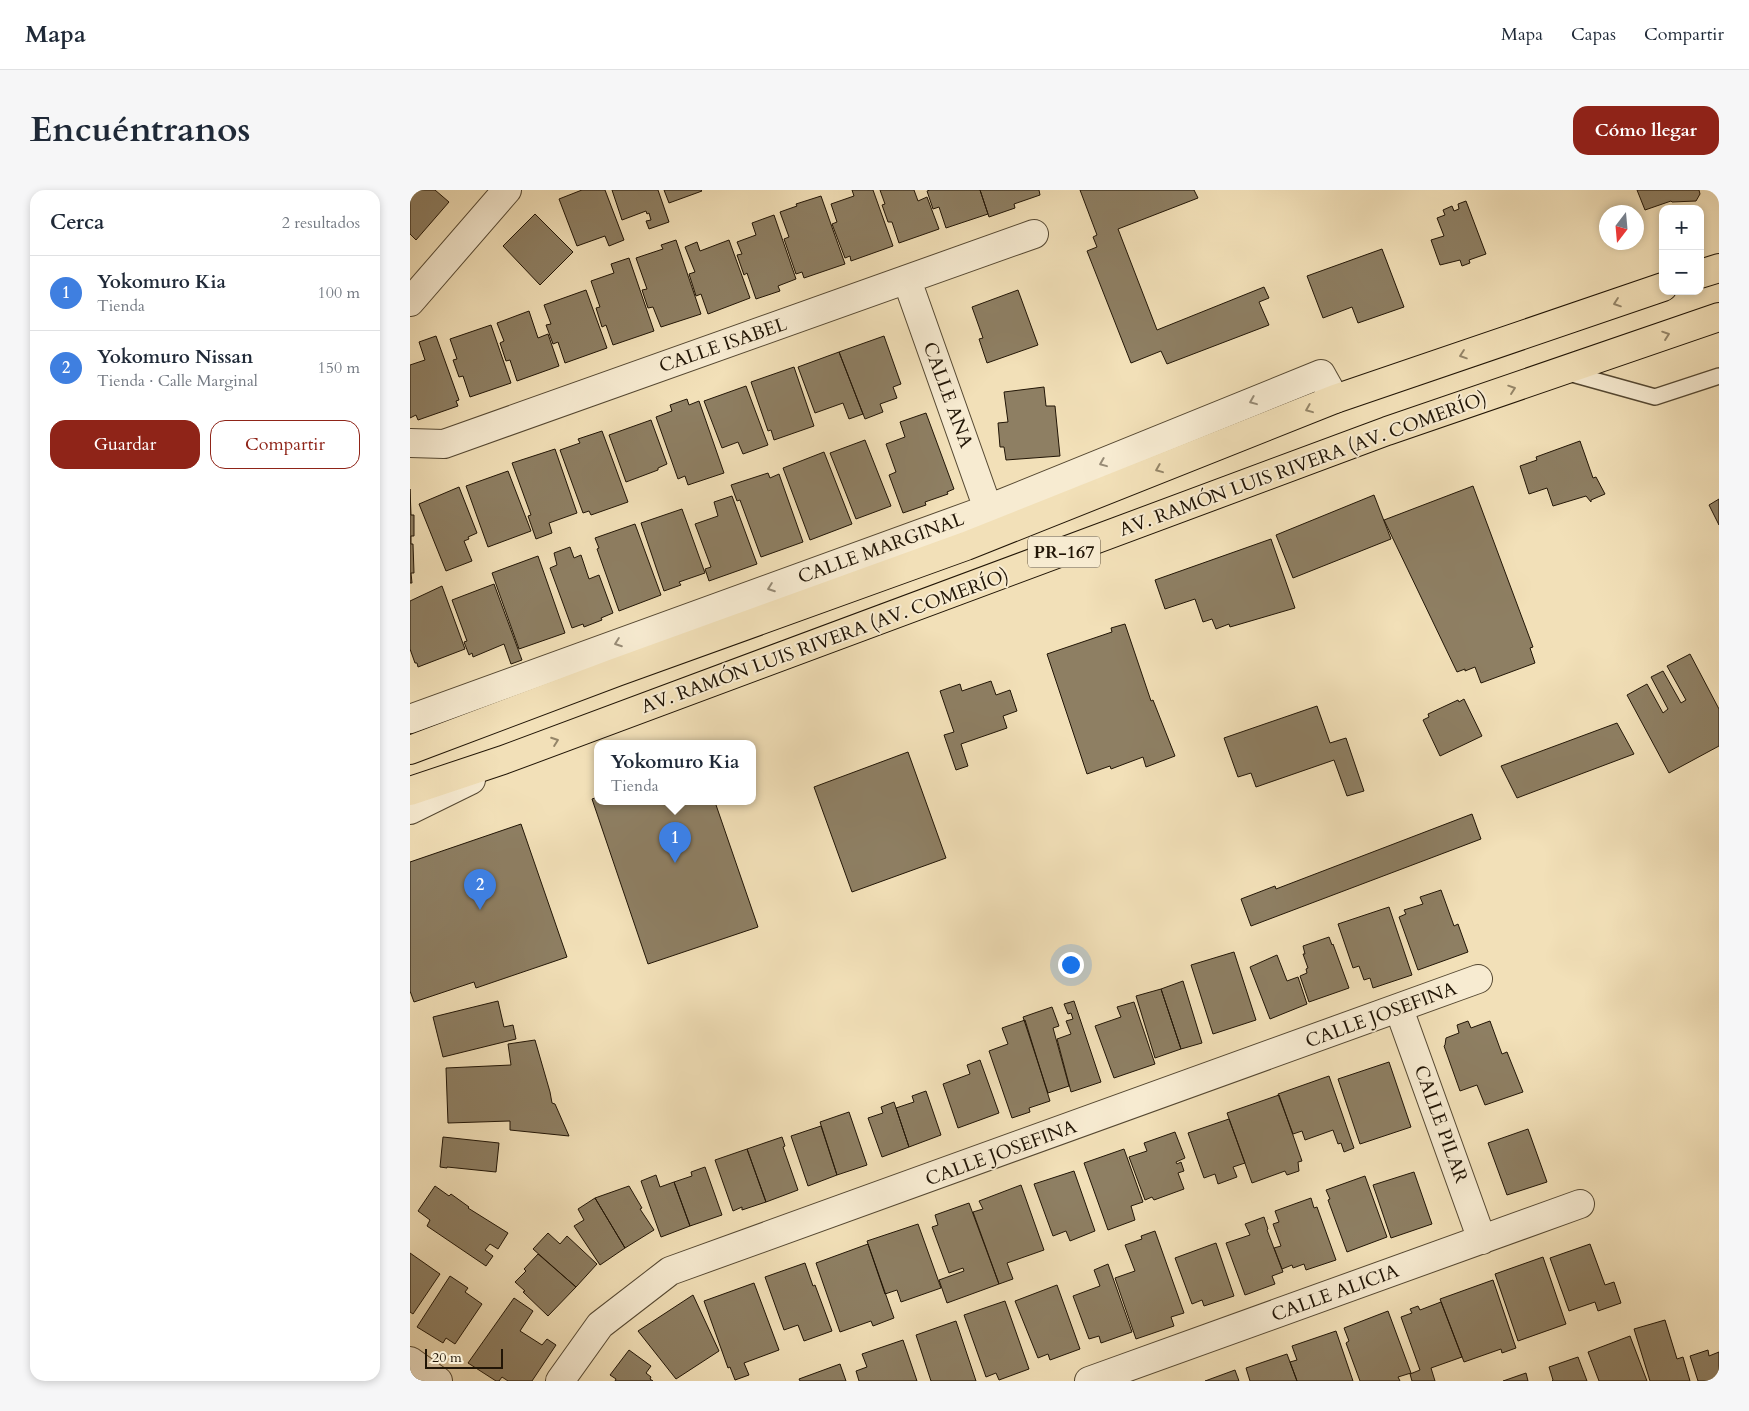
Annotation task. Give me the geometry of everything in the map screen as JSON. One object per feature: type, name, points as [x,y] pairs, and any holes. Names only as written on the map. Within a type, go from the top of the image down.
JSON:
[{"type":"main road","points":[[1704,273],[1719,268]]},
{"type":"main road","name":"PR-167","points":[[410,750],[626,669],[966,546],[1335,398],[1659,288]]},
{"type":"main road","name":"AV. RAMÓN LUIS RIVERA (AV. COMERÍO)","points":[[410,791],[527,752],[1387,431],[1563,372],[1719,316]]},
{"type":"street","points":[[410,302],[508,190]]},
{"type":"street","name":"CALLE ISABEL","points":[[410,443],[444,444],[1034,234]]},
{"type":"street","name":"CALLE ANA","points":[[907,280],[988,510]]},
{"type":"street","name":"CALLE MARGINAL","points":[[410,719],[988,510],[1320,374],[1335,398]]},
{"type":"street","points":[[410,810],[527,752]]},
{"type":"street","name":"CALLE JOSEFINA","points":[[560,1381],[600,1324],[670,1272],[1478,979]]},
{"type":"street","name":"CALLE PILAR","points":[[1399,1009],[1482,1240]]},
{"type":"street","name":"CALLE ALICIA","points":[[1089,1381],[1580,1204]]},
{"type":"street","points":[[410,1361],[438,1381]]},
{"type":"lane","points":[[1563,372],[1654,397],[1719,376]]},
{"type":"building","points":[[410,190],[435,190],[449,202],[416,240],[410,234]]},
{"type":"building","points":[[582,190],[605,190],[624,240],[609,246],[605,236],[577,246],[559,199]]},
{"type":"building","points":[[612,190],[658,190],[669,222],[649,229],[646,221],[651,220],[649,213],[647,214],[646,211],[622,220]]},
{"type":"building","points":[[664,190],[701,190],[702,191],[669,203]]},
{"type":"building","points":[[852,190],[873,190],[893,246],[851,261],[850,256],[845,258],[832,224],[837,222],[831,204],[854,196]]},
{"type":"building","points":[[880,190],[914,190],[918,201],[927,197],[939,229],[899,243],[892,222],[888,222],[882,205],[885,204]]},
{"type":"building","points":[[980,190],[988,214],[946,228],[939,207],[933,209],[927,191]]},
{"type":"building","points":[[980,190],[1039,190],[1040,195],[1014,204],[1015,208],[989,217]]},
{"type":"building","points":[[1080,190],[1194,190],[1198,198],[1118,229],[1157,330],[1264,287],[1269,298],[1259,302],[1269,325],[1167,364],[1161,351],[1131,363],[1087,251],[1097,247],[1093,237],[1097,235]]},
{"type":"building","points":[[1637,190],[1699,190],[1700,194],[1696,201],[1671,201],[1645,210]]},
{"type":"building","points":[[821,196],[845,264],[804,278],[802,272],[796,274],[784,239],[789,237],[780,212],[797,206],[796,204]]},
{"type":"building","points":[[1466,201],[1486,254],[1469,260],[1470,263],[1462,266],[1460,260],[1440,265],[1431,240],[1444,236],[1437,218],[1445,215],[1443,210],[1452,206],[1454,211],[1459,209],[1458,204]]},
{"type":"building","points":[[535,214],[573,252],[540,285],[503,246]]},
{"type":"building","points":[[774,215],[796,279],[778,286],[780,291],[756,299],[747,273],[744,275],[737,255],[742,254],[737,242],[756,235],[752,223]]},
{"type":"building","points":[[676,240],[701,314],[661,327],[653,307],[648,308],[642,290],[647,289],[636,258],[663,249],[661,245]]},
{"type":"building","points":[[729,240],[750,298],[708,314],[701,294],[696,296],[689,274],[695,272],[685,247],[697,242],[700,251]]},
{"type":"building","points":[[1382,249],[1404,307],[1358,323],[1352,307],[1323,318],[1307,276]]},
{"type":"building","points":[[629,258],[654,331],[613,345],[606,325],[602,327],[596,308],[600,307],[591,281],[614,273],[611,264]]},
{"type":"building","points":[[586,290],[607,348],[565,363],[558,342],[553,344],[546,325],[551,324],[544,305]]},
{"type":"building","points":[[1018,290],[1038,345],[987,363],[979,339],[983,338],[972,307]]},
{"type":"building","points":[[529,311],[538,338],[548,334],[559,366],[517,381],[510,360],[506,361],[500,343],[504,341],[497,323]]},
{"type":"building","points":[[491,325],[511,383],[470,397],[463,376],[459,377],[453,360],[457,359],[450,339]]},
{"type":"building","points":[[436,336],[459,400],[456,401],[458,406],[418,420],[416,415],[410,418],[410,365],[425,360],[419,342]]},
{"type":"building","points":[[884,336],[901,384],[893,387],[897,398],[880,404],[883,412],[865,419],[839,352]]},
{"type":"building","points":[[839,352],[863,414],[849,419],[843,403],[815,413],[798,367]]},
{"type":"building","points":[[794,367],[814,426],[774,440],[771,430],[768,431],[751,382]]},
{"type":"building","points":[[746,386],[768,445],[743,454],[738,442],[722,448],[704,401]]},
{"type":"building","points":[[1044,387],[1046,406],[1055,406],[1060,456],[1006,460],[1004,447],[1000,447],[998,423],[1008,422],[1004,392]]},
{"type":"building","points":[[687,399],[689,405],[699,401],[724,473],[688,485],[685,476],[678,479],[656,417],[672,411],[670,405]]},
{"type":"building","points":[[926,413],[954,489],[947,492],[948,494],[925,502],[926,505],[903,513],[889,475],[896,472],[886,444],[905,437],[900,422]]},
{"type":"building","points":[[651,420],[667,464],[658,468],[658,470],[626,482],[609,435]]},
{"type":"building","points":[[602,431],[628,502],[591,515],[589,511],[583,513],[560,450],[580,443],[578,439]]},
{"type":"building","points":[[865,440],[891,506],[856,519],[830,453]]},
{"type":"building","points":[[1580,441],[1593,478],[1596,477],[1605,494],[1591,500],[1591,502],[1586,496],[1553,506],[1547,488],[1529,494],[1520,466],[1537,460],[1536,457]]},
{"type":"building","points":[[555,449],[577,513],[549,523],[552,533],[536,539],[528,516],[531,515],[512,463]]},
{"type":"building","points":[[824,452],[852,524],[810,540],[783,468]]},
{"type":"building","points":[[508,471],[531,531],[488,547],[466,486]]},
{"type":"building","points":[[768,473],[770,478],[779,474],[803,542],[761,557],[740,500],[737,501],[731,485]]},
{"type":"building","points":[[1473,486],[1533,647],[1530,648],[1535,663],[1481,683],[1475,667],[1457,672],[1384,520]]},
{"type":"building","points":[[459,487],[477,533],[464,541],[472,561],[446,571],[419,504]]},
{"type":"building","points":[[410,489],[411,515],[414,515],[414,536],[411,536],[414,573],[411,573],[412,583],[410,583]]},
{"type":"building","points":[[1374,495],[1391,539],[1293,578],[1276,535]]},
{"type":"building","points":[[732,496],[757,564],[709,581],[705,569],[711,567],[695,524],[718,516],[714,502]]},
{"type":"building","points":[[1719,499],[1719,525],[1709,505]]},
{"type":"building","points":[[682,509],[705,573],[679,582],[681,585],[664,591],[641,523]]},
{"type":"building","points":[[635,524],[661,595],[619,611],[597,549],[599,548],[595,538]]},
{"type":"building","points":[[1271,539],[1295,608],[1230,627],[1229,624],[1216,629],[1212,619],[1203,622],[1195,599],[1165,609],[1155,580]]},
{"type":"building","points":[[570,547],[574,558],[581,555],[589,579],[599,575],[613,613],[601,618],[602,620],[584,627],[583,624],[572,628],[550,568],[557,565],[554,553]]},
{"type":"building","points":[[538,556],[565,633],[519,649],[492,573]]},
{"type":"building","points":[[494,584],[522,660],[511,664],[504,644],[473,657],[472,653],[469,655],[464,642],[467,641],[452,600]]},
{"type":"building","points":[[442,586],[465,649],[418,667],[410,649],[410,601]]},
{"type":"building","points":[[1125,624],[1151,701],[1153,700],[1175,756],[1146,767],[1143,757],[1111,769],[1110,766],[1087,774],[1047,654],[1112,632],[1111,628]]},
{"type":"building","points":[[1690,654],[1719,709],[1719,746],[1669,773],[1627,695],[1647,684],[1663,713],[1668,709],[1651,677],[1663,671],[1681,703],[1686,700],[1667,666]]},
{"type":"building","points":[[991,681],[996,695],[1010,690],[1017,711],[1003,716],[1007,728],[961,744],[968,766],[956,770],[944,735],[954,732],[940,691],[960,684],[962,691]]},
{"type":"building","points":[[1464,699],[1482,736],[1440,756],[1423,720],[1429,717],[1428,714]]},
{"type":"building","points":[[1317,706],[1330,743],[1346,738],[1364,791],[1347,796],[1334,760],[1256,787],[1251,773],[1238,777],[1224,738]]},
{"type":"building","points":[[1617,723],[1634,754],[1517,798],[1501,766]]},
{"type":"building","points":[[908,752],[946,858],[852,892],[814,787]]},
{"type":"building","points":[[594,805],[716,805],[758,927],[648,964]]},
{"type":"building","points":[[1472,814],[1481,839],[1251,926],[1241,899],[1275,886],[1276,889]]},
{"type":"building","points":[[521,824],[567,957],[476,988],[474,982],[414,1002],[410,991],[410,862]]},
{"type":"building","points":[[1441,890],[1454,926],[1458,924],[1468,952],[1418,970],[1399,917],[1406,914],[1404,910],[1423,904],[1420,897]]},
{"type":"building","points":[[1389,907],[1412,975],[1373,988],[1370,978],[1364,980],[1359,966],[1353,968],[1338,924]]},
{"type":"building","points":[[1329,937],[1349,988],[1309,1002],[1300,976],[1307,973],[1306,969],[1308,968],[1303,954],[1305,954],[1303,946]]},
{"type":"building","points":[[1234,952],[1256,1020],[1213,1034],[1191,965]]},
{"type":"building","points":[[1277,955],[1287,981],[1298,977],[1307,1004],[1270,1019],[1250,967]]},
{"type":"building","points":[[1183,981],[1202,1043],[1181,1049],[1161,989]]},
{"type":"building","points":[[1161,989],[1181,1049],[1155,1058],[1136,996]]},
{"type":"building","points":[[498,1001],[504,1027],[513,1025],[516,1039],[443,1057],[433,1017]]},
{"type":"building","points":[[1074,1001],[1101,1082],[1071,1092],[1057,1039],[1071,1034],[1066,1021],[1073,1019],[1071,1013],[1068,1014],[1064,1004]]},
{"type":"building","points":[[1134,1002],[1155,1064],[1114,1078],[1095,1026],[1121,1017],[1117,1007]]},
{"type":"building","points":[[1052,1007],[1059,1026],[1053,1028],[1069,1086],[1048,1093],[1023,1017]]},
{"type":"building","points":[[1025,1020],[1050,1101],[1029,1108],[1030,1112],[1012,1118],[989,1051],[1008,1044],[1002,1028]]},
{"type":"building","points":[[1468,1021],[1471,1028],[1490,1021],[1502,1054],[1507,1052],[1523,1092],[1485,1105],[1477,1085],[1460,1091],[1444,1046],[1446,1038],[1459,1033],[1457,1025]]},
{"type":"building","points":[[535,1040],[552,1103],[555,1104],[569,1136],[510,1130],[510,1121],[448,1123],[446,1068],[511,1065],[508,1044]]},
{"type":"building","points":[[980,1060],[999,1113],[958,1128],[943,1084],[970,1074],[967,1065]]},
{"type":"building","points":[[1389,1062],[1411,1127],[1360,1144],[1338,1079]]},
{"type":"building","points":[[1329,1076],[1354,1148],[1344,1152],[1341,1143],[1338,1144],[1333,1130],[1305,1140],[1302,1131],[1293,1134],[1278,1094]]},
{"type":"building","points":[[926,1091],[941,1135],[909,1147],[896,1108],[914,1102],[912,1096]]},
{"type":"building","points":[[1279,1095],[1302,1161],[1298,1162],[1299,1171],[1287,1175],[1285,1171],[1252,1183],[1227,1113]]},
{"type":"building","points":[[894,1102],[909,1147],[882,1157],[868,1118],[883,1113],[881,1107]]},
{"type":"building","points":[[849,1112],[867,1165],[837,1175],[820,1122]]},
{"type":"building","points":[[1229,1119],[1245,1163],[1233,1167],[1237,1177],[1218,1184],[1215,1174],[1204,1178],[1188,1133]]},
{"type":"building","points":[[821,1126],[837,1175],[808,1186],[791,1136]]},
{"type":"building","points":[[1528,1129],[1547,1182],[1507,1195],[1488,1143]]},
{"type":"building","points":[[1175,1132],[1185,1158],[1176,1162],[1177,1164],[1181,1162],[1184,1171],[1178,1173],[1184,1189],[1154,1200],[1152,1197],[1145,1200],[1129,1157],[1147,1151],[1144,1143]]},
{"type":"building","points":[[443,1137],[499,1143],[496,1172],[440,1167]]},
{"type":"building","points":[[782,1137],[785,1146],[783,1147],[798,1190],[766,1202],[747,1149]]},
{"type":"building","points":[[747,1149],[766,1202],[733,1211],[715,1160]]},
{"type":"building","points":[[1124,1149],[1143,1202],[1131,1206],[1135,1220],[1108,1230],[1084,1163]]},
{"type":"building","points":[[705,1167],[722,1215],[690,1226],[674,1182],[692,1176],[691,1172]]},
{"type":"building","points":[[1074,1171],[1095,1231],[1070,1241],[1066,1231],[1053,1236],[1034,1184]]},
{"type":"building","points":[[1414,1172],[1432,1224],[1391,1238],[1373,1185]]},
{"type":"building","points":[[656,1175],[660,1187],[674,1182],[690,1226],[661,1237],[641,1181]]},
{"type":"building","points":[[1365,1176],[1387,1237],[1347,1252],[1326,1190]]},
{"type":"building","points":[[1021,1185],[1044,1250],[1007,1263],[1013,1279],[999,1284],[973,1212],[983,1209],[979,1201]]},
{"type":"building","points":[[435,1186],[449,1196],[451,1194],[468,1208],[508,1233],[498,1249],[490,1244],[485,1250],[493,1256],[486,1266],[427,1226],[430,1220],[418,1211]]},
{"type":"building","points":[[629,1186],[642,1208],[640,1209],[654,1230],[625,1248],[595,1198]]},
{"type":"building","points":[[595,1198],[625,1248],[600,1265],[574,1226],[584,1220],[578,1209]]},
{"type":"building","points":[[1311,1198],[1314,1208],[1317,1207],[1336,1260],[1306,1270],[1304,1264],[1293,1268],[1292,1265],[1282,1269],[1274,1248],[1281,1246],[1273,1224],[1279,1222],[1275,1211]]},
{"type":"building","points":[[969,1203],[999,1284],[947,1303],[939,1280],[964,1271],[963,1268],[949,1273],[932,1227],[938,1225],[935,1215]]},
{"type":"building","points":[[1264,1217],[1283,1272],[1272,1276],[1275,1284],[1245,1295],[1226,1243],[1250,1235],[1245,1224]]},
{"type":"building","points":[[918,1224],[941,1288],[901,1302],[897,1290],[885,1294],[867,1241]]},
{"type":"building","points":[[1155,1231],[1184,1313],[1171,1317],[1174,1326],[1136,1339],[1115,1278],[1135,1271],[1125,1245],[1142,1239],[1141,1236]]},
{"type":"building","points":[[548,1233],[560,1244],[567,1236],[597,1264],[576,1287],[533,1249]]},
{"type":"building","points":[[1216,1243],[1234,1296],[1204,1306],[1202,1300],[1192,1304],[1175,1258]]},
{"type":"building","points":[[868,1244],[894,1318],[873,1326],[871,1321],[840,1332],[816,1263]]},
{"type":"building","points":[[1590,1244],[1605,1285],[1614,1282],[1621,1303],[1598,1311],[1595,1302],[1569,1311],[1550,1258]]},
{"type":"building","points":[[410,1253],[440,1274],[413,1314],[410,1312]]},
{"type":"building","points":[[538,1254],[576,1287],[548,1316],[515,1282],[526,1271],[524,1269]]},
{"type":"building","points":[[1543,1257],[1566,1324],[1518,1341],[1495,1274]]},
{"type":"building","points":[[805,1263],[832,1331],[804,1341],[798,1325],[784,1330],[765,1277]]},
{"type":"building","points":[[1108,1264],[1132,1332],[1101,1343],[1099,1336],[1089,1339],[1073,1296],[1100,1286],[1094,1270]]},
{"type":"building","points":[[450,1276],[468,1288],[465,1292],[482,1304],[455,1344],[446,1338],[443,1343],[417,1327]]},
{"type":"building","points":[[1493,1280],[1516,1348],[1502,1353],[1501,1349],[1464,1362],[1440,1299]]},
{"type":"building","points":[[754,1283],[779,1350],[744,1363],[749,1375],[735,1380],[730,1367],[728,1368],[704,1301]]},
{"type":"building","points":[[1057,1285],[1080,1349],[1050,1360],[1048,1354],[1038,1358],[1015,1301]]},
{"type":"building","points":[[693,1295],[719,1351],[676,1379],[638,1331]]},
{"type":"building","points":[[514,1298],[533,1311],[520,1331],[542,1345],[547,1339],[556,1345],[532,1381],[508,1381],[502,1377],[499,1381],[496,1381],[468,1363]]},
{"type":"building","points":[[1005,1301],[1029,1369],[999,1380],[996,1373],[986,1377],[964,1315]]},
{"type":"building","points":[[1441,1302],[1462,1357],[1431,1368],[1435,1381],[1412,1381],[1410,1374],[1420,1370],[1401,1317],[1412,1313],[1410,1309],[1418,1306],[1420,1310]]},
{"type":"building","points":[[1388,1311],[1411,1373],[1398,1377],[1400,1381],[1360,1381],[1346,1343],[1349,1341],[1344,1328]]},
{"type":"building","points":[[1665,1320],[1677,1359],[1683,1357],[1690,1381],[1650,1381],[1634,1329]]},
{"type":"building","points":[[956,1321],[976,1381],[931,1381],[916,1335]]},
{"type":"building","points":[[1336,1331],[1353,1381],[1297,1381],[1290,1362],[1297,1360],[1292,1346]]},
{"type":"building","points":[[1630,1336],[1647,1381],[1599,1381],[1588,1352]]},
{"type":"building","points":[[903,1340],[917,1381],[859,1381],[856,1371],[867,1367],[862,1354]]},
{"type":"building","points":[[629,1350],[651,1366],[646,1373],[653,1381],[615,1381],[616,1379],[610,1375]]},
{"type":"building","points":[[1708,1350],[1709,1356],[1719,1352],[1719,1381],[1698,1381],[1690,1356]]},
{"type":"building","points":[[1287,1354],[1297,1381],[1250,1381],[1246,1368]]},
{"type":"building","points":[[1578,1357],[1587,1381],[1552,1381],[1549,1367]]},
{"type":"building","points":[[840,1364],[846,1381],[800,1381],[799,1379]]},
{"type":"building","points":[[1235,1370],[1239,1381],[1205,1381]]},
{"type":"building","points":[[1526,1373],[1528,1381],[1503,1381]]},
{"type":"place","name":"Yokomuro Kia","points":[[675,863]]},
{"type":"place","name":"Yokomuro Nissan","points":[[480,910]]}]
